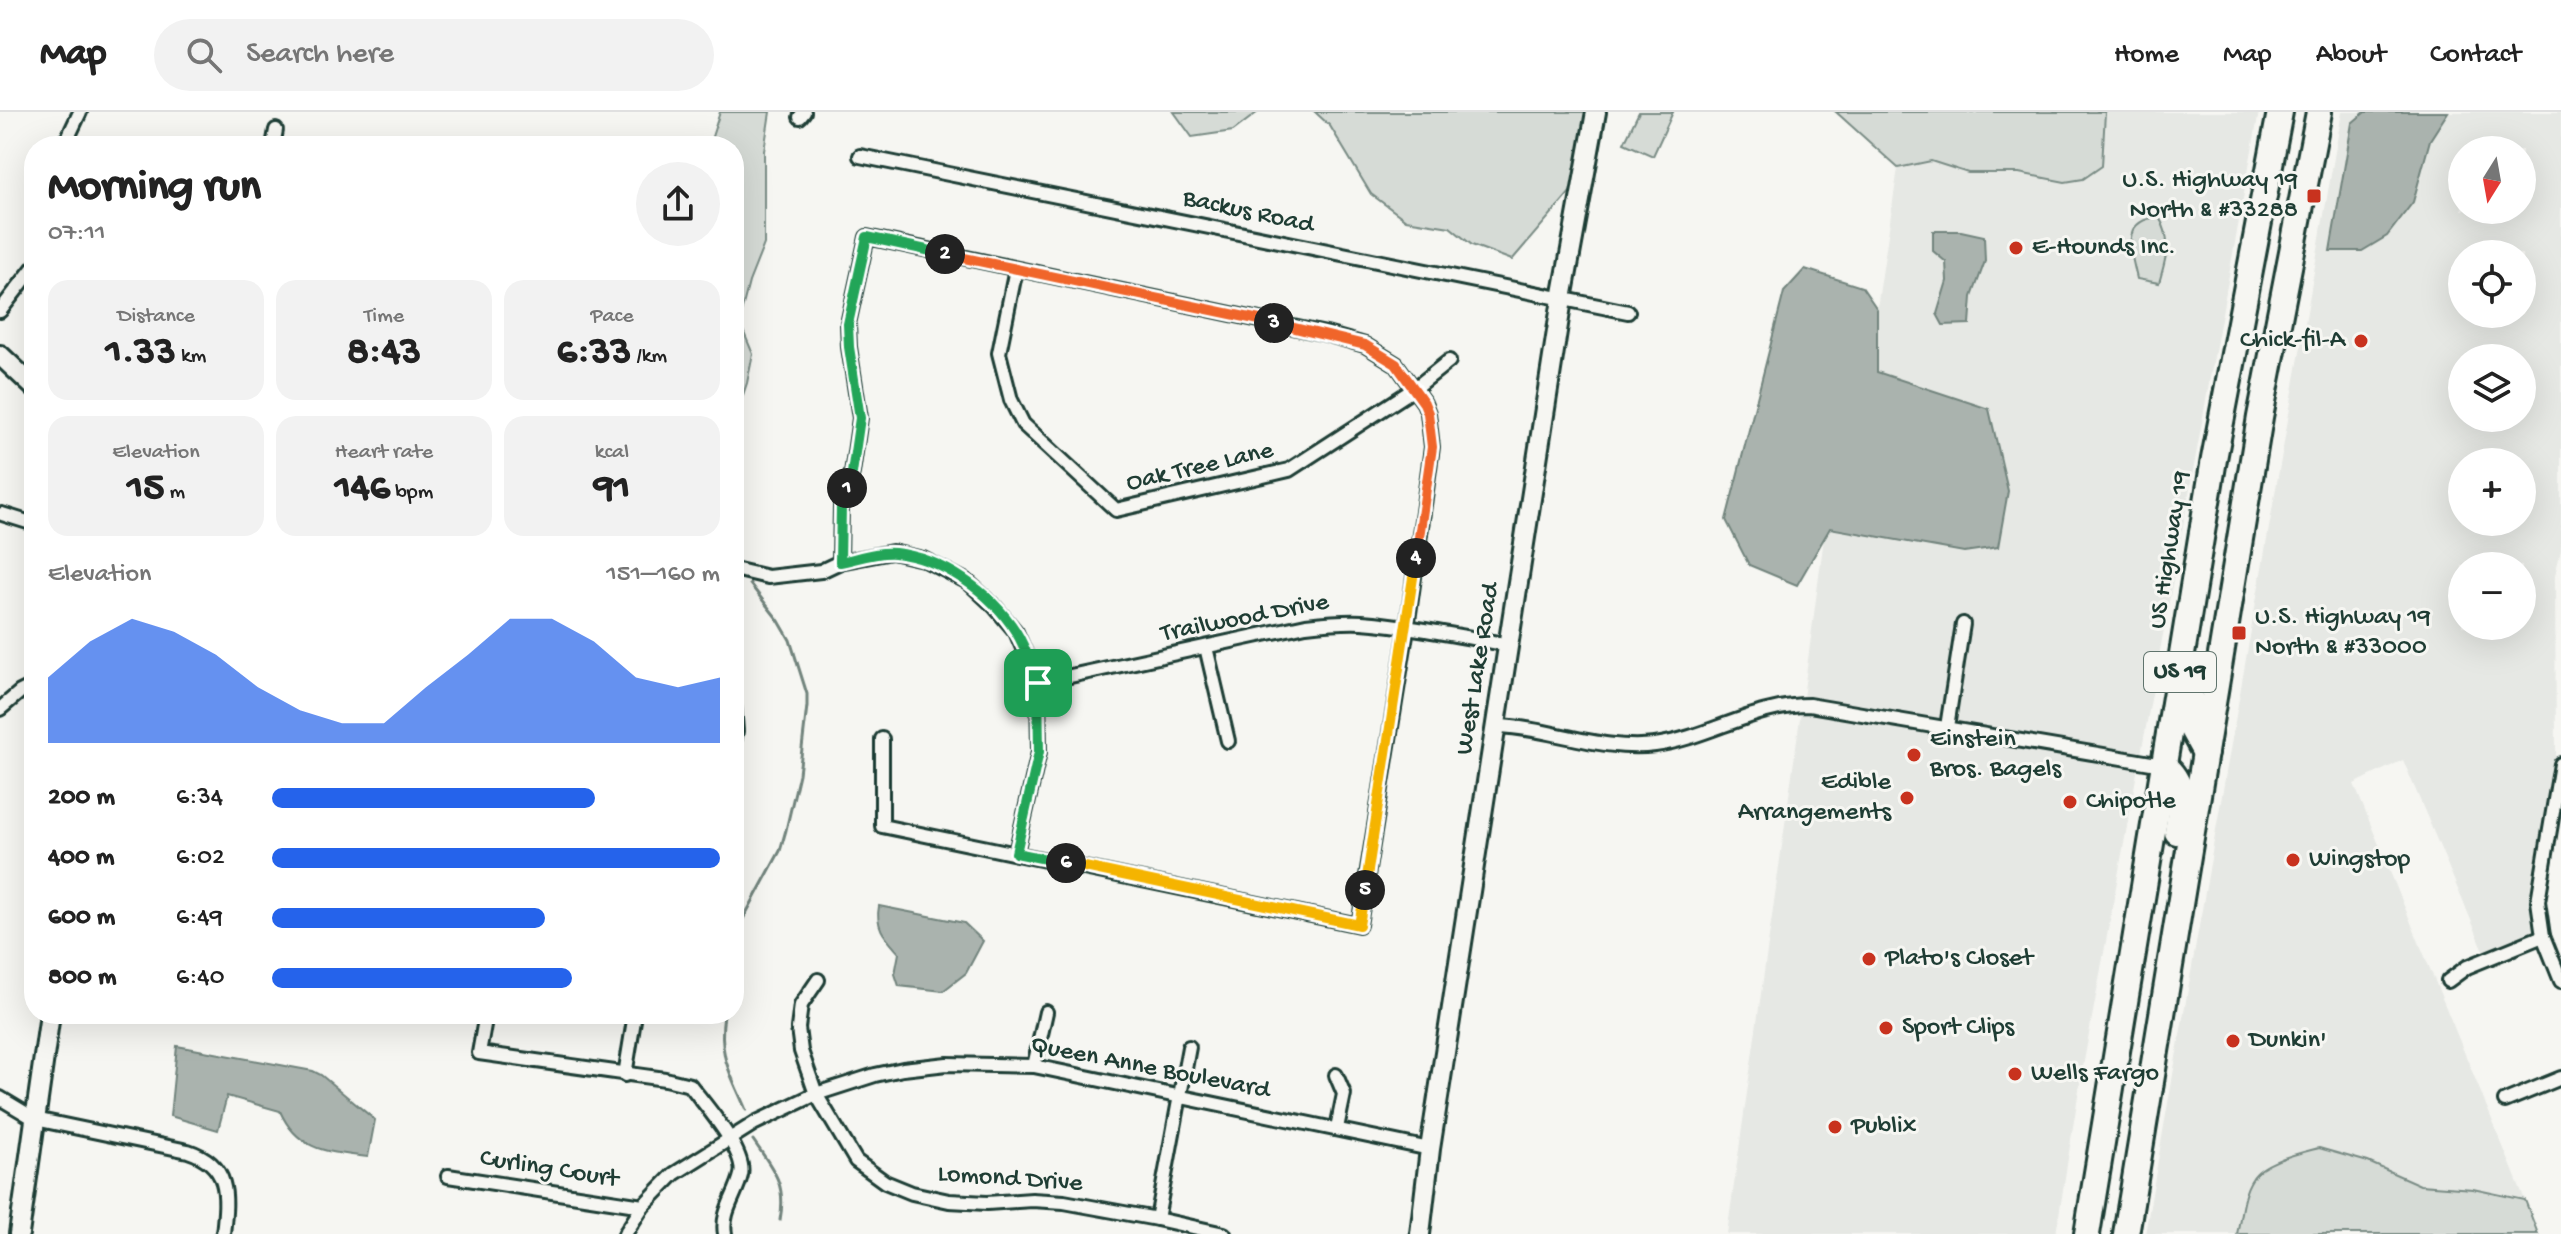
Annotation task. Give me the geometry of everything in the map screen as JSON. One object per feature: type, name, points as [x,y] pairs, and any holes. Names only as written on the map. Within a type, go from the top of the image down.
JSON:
[{"type":"highway","name":"US Highway 19","points":[[2087,1234],[2214,459],[2280,112]]},
{"type":"highway","name":"US 19","points":[[2126,1234],[2260,417],[2319,112]]},
{"type":"highway","points":[[2185,645],[2196,657],[2189,724],[2205,753]]},
{"type":"highway","points":[[2163,765],[2180,783],[2181,807],[2165,904],[2167,985]]},
{"type":"street","points":[[69,136],[80,112]]},
{"type":"street","name":"West Lake Road","points":[[1420,1234],[1430,1149],[1562,299],[1596,112]]},
{"type":"street","points":[[275,136],[276,130]]},
{"type":"street","name":"Backus Road","points":[[860,156],[1628,312]]},
{"type":"street","points":[[840,562],[841,506],[852,473],[860,418],[848,324],[867,237],[1326,334],[1365,345],[1396,364],[1428,413],[1432,447],[1407,628],[1359,925],[882,826],[882,739]]},
{"type":"street","name":"Oak Tree Lane","points":[[1016,269],[999,353],[1011,400],[1023,424],[1116,510],[1289,470],[1414,389]]},
{"type":"street","points":[[0,311],[24,280]]},
{"type":"street","points":[[0,355],[24,378]]},
{"type":"street","points":[[1414,389],[1449,361]]},
{"type":"street","points":[[2,514],[24,521]]},
{"type":"street","points":[[744,571],[768,577],[821,571],[840,562],[892,552],[923,559],[968,582],[995,607],[1016,632],[1038,683],[1039,752],[1016,853]]},
{"type":"street","name":"Trailwood Drive","points":[[1038,683],[1306,625],[1359,622],[1509,645]]},
{"type":"street","points":[[1947,727],[1963,624]]},
{"type":"street","points":[[1206,647],[1228,741]]},
{"type":"street","points":[[0,709],[24,690]]},
{"type":"street","points":[[1496,726],[1619,744],[1651,745],[1680,740],[1748,715],[1796,705],[1947,727],[2163,765]]},
{"type":"street","points":[[2561,764],[2556,832],[2538,901],[2543,936],[2561,981]]},
{"type":"street","points":[[2448,981],[2467,967],[2543,936]]},
{"type":"street","name":"Lomond Drive","points":[[818,980],[801,1005],[798,1028],[801,1051],[816,1094],[861,1167],[885,1182],[912,1193],[949,1201],[1064,1202],[1224,1234]]},
{"type":"street","points":[[1034,1066],[1046,1012]]},
{"type":"street","points":[[19,1234],[49,1024]]},
{"type":"street","points":[[484,1024],[479,1053],[690,1085],[739,1158],[742,1171],[725,1216],[725,1234]]},
{"type":"street","points":[[625,1075],[633,1024]]},
{"type":"street","points":[[1157,1219],[1189,1047]]},
{"type":"street","name":"Queen Anne Boulevard","points":[[625,1234],[643,1206],[674,1174],[728,1138],[816,1094],[875,1075],[947,1064],[1034,1066],[1430,1149]]},
{"type":"street","points":[[1336,1075],[1344,1094],[1337,1128]]},
{"type":"street","points":[[2505,1101],[2561,1078]]},
{"type":"street","points":[[0,1098],[35,1119],[188,1151],[207,1160],[218,1171],[225,1189],[223,1234]]},
{"type":"street","name":"Curling Court","points":[[448,1176],[643,1206]]},
{"type":"shaded area","points":[[720,112],[770,112],[764,151],[764,244],[744,302],[744,136],[712,136]]},
{"type":"shaded area","points":[[1174,112],[1258,112],[1233,131],[1192,137]]},
{"type":"shaded area","points":[[1315,112],[1590,112],[1577,184],[1512,260],[1472,245],[1450,227],[1406,220],[1371,194],[1330,126]]},
{"type":"shaded area","points":[[1639,112],[1673,112],[1653,156],[1624,143]]},
{"type":"shaded area","points":[[1836,112],[2105,112],[2102,166],[2083,179],[2065,182],[2019,173],[1968,173],[1931,161],[1898,168]]},
{"type":"shaded area","points":[[2105,112],[2259,112],[2141,754],[1954,722],[1969,618],[1958,617],[1942,720],[1803,698],[1824,538],[1829,528],[1963,552],[1997,445],[1989,409],[1877,372],[1877,308],[1898,168],[1931,160],[1968,173],[2019,173],[2065,182],[2082,179],[2102,166]],"holes":[[[1946,261],[1985,261],[1972,297],[1937,314],[1947,281]]]},
{"type":"shaded area","points":[[2342,112],[2365,112],[2352,123],[2413,202],[2430,140],[2448,112],[2561,112],[2561,550],[2555,575],[2556,757],[2532,901],[2536,932],[2485,953],[2403,760],[2354,784],[2525,1200],[2473,1189],[2420,1185],[2368,1162],[2252,1177],[2237,1234],[2145,1234]]},
{"type":"shaded area","points":[[2365,112],[2448,112],[2430,140],[2413,202],[2387,236],[2362,251],[2330,251],[2352,123]]},
{"type":"shaded area","points":[[2159,217],[2167,242],[2159,283],[2137,279],[2131,239],[2138,224]]},
{"type":"shaded area","points":[[1933,231],[1961,231],[1984,236],[1985,261],[1972,297],[1970,324],[1943,325],[1937,314],[1947,281],[1946,262],[1933,251]]},
{"type":"shaded area","points":[[1805,269],[1862,287],[1877,309],[1877,372],[1989,409],[2008,491],[1998,547],[1964,552],[1830,528],[1797,585],[1749,565],[1726,520],[1784,292]]},
{"type":"shaded area","points":[[744,333],[753,354],[744,392]]},
{"type":"shaded area","points":[[1801,711],[2138,767],[2080,1083],[2056,1234],[1727,1234]]},
{"type":"shaded area","points":[[879,906],[964,923],[983,941],[966,973],[943,991],[899,986],[895,974],[899,953],[880,926]]},
{"type":"shaded area","points":[[177,1046],[321,1075],[375,1120],[368,1157],[316,1148],[296,1135],[280,1111],[227,1096],[218,1130],[170,1116]]},
{"type":"shaded area","points":[[2319,1148],[2368,1162],[2420,1185],[2473,1189],[2525,1200],[2538,1234],[2237,1234],[2246,1192],[2257,1173],[2282,1159]]},
{"type":"waterway","points":[[744,917],[780,851],[799,774],[807,706],[807,694],[790,640],[750,584]]},
{"type":"waterway","points":[[723,1024],[724,1053],[746,1110]]},
{"type":"waterway","points":[[753,1140],[777,1177],[782,1196],[780,1220]]},
{"type":"place","name":"U.S. Highway 19 North & #33288","points":[[2314,196]]},
{"type":"place","name":"E-Hounds Inc.","points":[[2016,248]]},
{"type":"place","name":"Chick-fil-A","points":[[2361,341]]},
{"type":"place","name":"U.S. Highway 19 North & #33000","points":[[2239,633]]},
{"type":"place","name":"Einstein Bros. Bagels","points":[[1914,755]]},
{"type":"place","name":"Edible Arrangements","points":[[1907,798]]},
{"type":"place","name":"Chipotle","points":[[2070,802]]},
{"type":"place","name":"Wingstop","points":[[2293,860]]},
{"type":"place","name":"Plato's Closet","points":[[1869,959]]},
{"type":"place","name":"Sport Clips","points":[[1886,1028]]},
{"type":"place","name":"Dunkin'","points":[[2233,1041]]},
{"type":"place","name":"Wells Fargo","points":[[2015,1074]]},
{"type":"place","name":"Publix","points":[[1835,1127]]},
{"type":"route","points":[[867,237],[1326,334],[1365,345],[1396,364],[1424,403],[1432,447],[1407,628],[1359,925],[1016,853],[1039,752],[1038,683],[1016,632],[968,582],[923,559],[892,552],[840,562],[841,506],[852,473],[860,418],[848,324],[867,237]]}]
